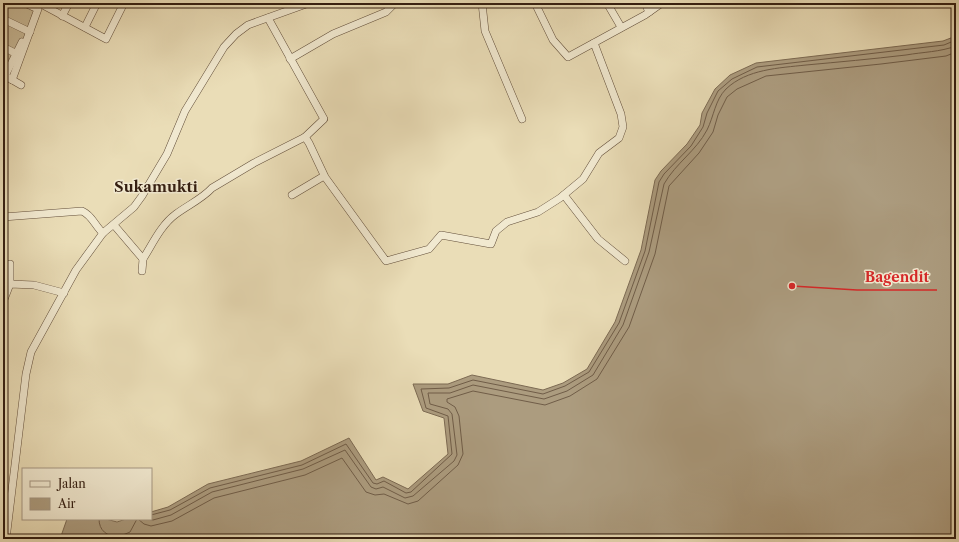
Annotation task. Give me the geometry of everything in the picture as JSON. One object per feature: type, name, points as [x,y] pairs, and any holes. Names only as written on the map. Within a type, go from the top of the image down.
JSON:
[{"type":"street","points":[[25,3],[41,6],[106,39],[124,3]]},
{"type":"street","points":[[62,16],[69,3]]},
{"type":"street","points":[[85,27],[96,3]]},
{"type":"street","points":[[6,539],[26,374],[32,352],[76,270],[103,233],[134,207],[142,196],[167,154],[185,111],[224,47],[236,34],[248,26],[309,3]]},
{"type":"street","points":[[290,59],[333,34],[386,12],[395,3]]},
{"type":"street","points":[[482,3],[484,31],[522,119]]},
{"type":"street","points":[[535,3],[553,40],[565,56],[569,57],[662,3]]},
{"type":"street","points":[[607,3],[621,27]]},
{"type":"street","points":[[645,3],[648,12]]},
{"type":"street","points":[[21,85],[7,77],[19,55],[41,6]]},
{"type":"street","points":[[142,271],[143,259],[159,232],[175,214],[207,194],[212,188],[254,163],[305,137],[324,119],[268,18]]},
{"type":"street","points":[[3,20],[29,32]]},
{"type":"street","points":[[305,137],[324,176],[384,258],[389,261],[429,249],[441,235],[491,244],[496,231],[507,222],[541,211],[564,195],[583,179],[599,153],[619,138],[622,127],[621,114],[594,43]]},
{"type":"street","points":[[3,47],[19,55]]},
{"type":"street","points":[[292,195],[324,176]]},
{"type":"street","points":[[564,195],[598,240],[625,261]]},
{"type":"street","points":[[3,217],[82,211],[90,215],[96,227],[103,233]]},
{"type":"street","points":[[114,225],[143,259]]},
{"type":"street","points":[[3,302],[10,284],[10,264]]},
{"type":"street","points":[[10,284],[34,285],[64,293]]},
{"type":"shaded area","points":[[3,3],[44,3],[29,36],[3,70]]},
{"type":"water","points":[[956,36],[956,539],[60,539],[67,520],[110,520],[117,522],[123,520],[152,520],[152,512],[168,507],[208,484],[301,461],[349,438],[376,480],[383,477],[408,489],[448,454],[444,418],[423,411],[413,384],[448,384],[472,375],[543,390],[563,383],[587,369],[615,322],[641,250],[655,180],[661,171],[687,144],[700,125],[702,113],[715,89],[730,75],[756,63],[943,41]]},
{"type":"place","name":"Bagendit","points":[[792,286]]},
{"type":"district","name":"Sukamukti","points":[[156,187]]}]
